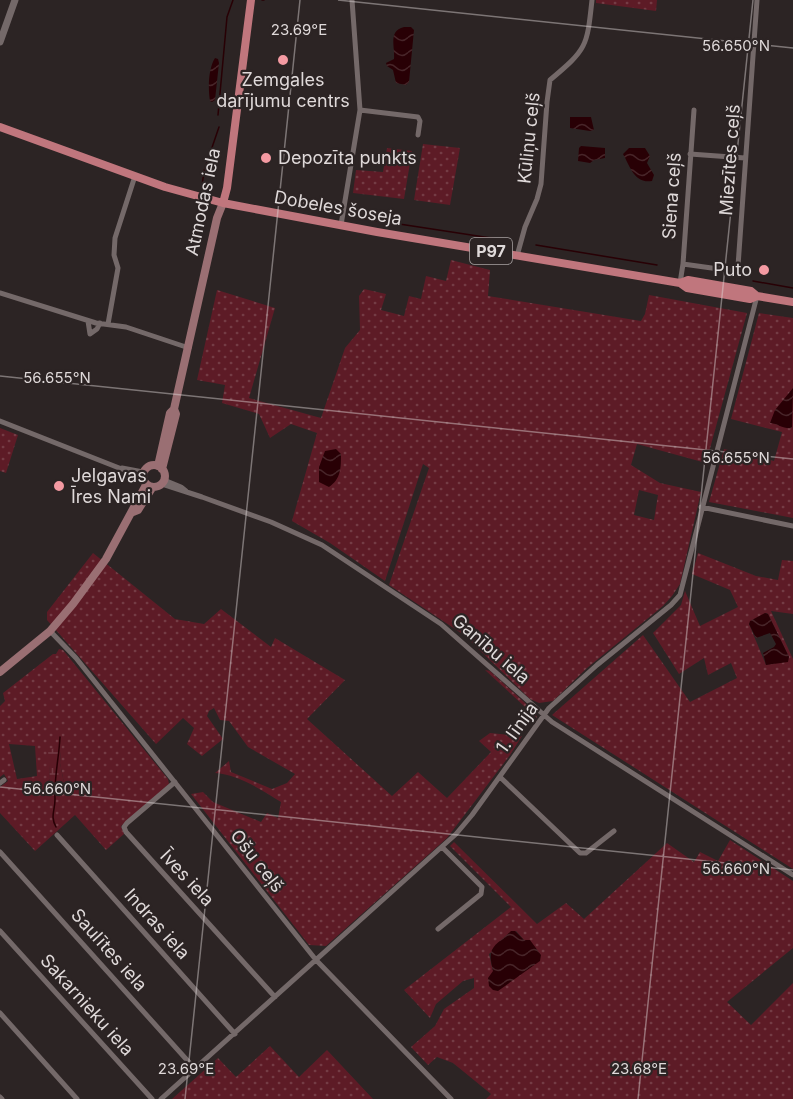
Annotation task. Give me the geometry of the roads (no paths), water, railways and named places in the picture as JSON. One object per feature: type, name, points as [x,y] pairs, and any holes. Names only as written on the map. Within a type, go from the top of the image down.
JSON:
[{"type":"main road","name":"Atmodas iela","points":[[160,467],[176,414],[174,409],[217,218],[228,183],[251,0]]},
{"type":"main road","name":"Dobeles šoseja","points":[[0,127],[135,176],[223,203],[680,283],[687,288],[793,302]]},
{"type":"main road","points":[[0,672],[50,631],[106,559],[133,512],[138,510],[146,481],[147,467],[160,467],[165,474],[163,482],[146,481]]},
{"type":"street","points":[[0,42],[15,0]]},
{"type":"street","points":[[341,225],[360,110],[352,0]]},
{"type":"street","name":"Kūliņu ceļš","points":[[517,256],[541,184],[550,80],[573,61],[583,48],[589,28],[592,0]]},
{"type":"street","name":"Miezītes ceļš","points":[[683,264],[733,271],[738,266],[757,0]]},
{"type":"street","points":[[360,110],[417,117],[420,121],[418,135]]},
{"type":"street","name":"Siena ceļš","points":[[680,283],[694,110]]},
{"type":"street","points":[[690,154],[746,158]]},
{"type":"street","points":[[108,324],[118,268],[114,255],[115,238],[135,176]]},
{"type":"street","points":[[305,204],[343,212]]},
{"type":"street","points":[[0,293],[88,321],[126,327],[189,348]]},
{"type":"street","name":"1. līnija","points":[[161,1099],[442,847],[471,815],[544,715],[597,665],[680,595],[757,296]]},
{"type":"street","points":[[88,321],[90,334],[97,329],[100,323]]},
{"type":"street","points":[[0,421],[122,468],[146,481]]},
{"type":"street","name":"Ganību iela","points":[[163,482],[180,491],[186,491],[306,536],[441,624],[544,715],[793,875]]},
{"type":"street","points":[[701,507],[793,526]]},
{"type":"street","name":"Ošu ceļš","points":[[50,631],[76,658],[316,960],[452,1099]]},
{"type":"street","points":[[500,777],[580,853],[586,852],[614,831]]},
{"type":"street","name":"Īves iela","points":[[175,782],[124,827],[126,832],[275,997]]},
{"type":"street","name":"Indras iela","points":[[57,835],[234,1034]]},
{"type":"street","points":[[438,929],[480,894],[482,887],[442,847]]},
{"type":"street","name":"Saulītes iela","points":[[0,852],[195,1069]]},
{"type":"street","name":"Sakarnieku iela","points":[[0,931],[152,1099]]},
{"type":"street","points":[[0,1013],[77,1099]]},
{"type":"water","points":[[404,27],[411,27],[414,30],[409,82],[406,85],[396,83],[393,70],[386,63],[394,59],[394,35]]},
{"type":"water","points":[[215,58],[219,63],[215,100],[212,102],[209,96],[209,79]]},
{"type":"water","points":[[570,117],[591,117],[594,130],[570,128]]},
{"type":"water","points":[[581,146],[605,148],[605,158],[590,163],[578,161]]},
{"type":"water","points":[[629,148],[645,148],[650,156],[647,163],[654,175],[652,181],[641,180],[633,173],[623,154]]},
{"type":"water","points":[[793,388],[792,428],[770,423],[775,410]]},
{"type":"water","points":[[336,449],[341,454],[340,468],[338,477],[329,487],[319,482],[319,467],[325,451]]},
{"type":"water","points":[[765,613],[768,614],[789,657],[788,662],[766,665],[763,653],[776,644],[770,633],[756,638],[749,624],[750,621]]},
{"type":"water","points":[[511,931],[515,931],[524,940],[530,940],[541,955],[540,961],[498,991],[493,990],[489,986],[488,978],[493,971],[491,952]]},
{"type":"waterway","points":[[218,115],[227,17],[233,0]]},
{"type":"waterway","points":[[202,186],[204,171],[219,127]]},
{"type":"waterway","points":[[360,218],[504,240]]},
{"type":"waterway","points":[[536,245],[657,265]]},
{"type":"waterway","points":[[753,281],[793,288]]},
{"type":"waterway","points":[[56,827],[53,816],[60,737]]},
{"type":"place","name":"Zemgales darījumu centrs","points":[[283,60]]},
{"type":"place","name":"Depozīta punkts","points":[[266,158]]},
{"type":"place","name":"Puto","points":[[764,270]]},
{"type":"place","name":"Jelgavas Īres Nami","points":[[59,486]]}]
